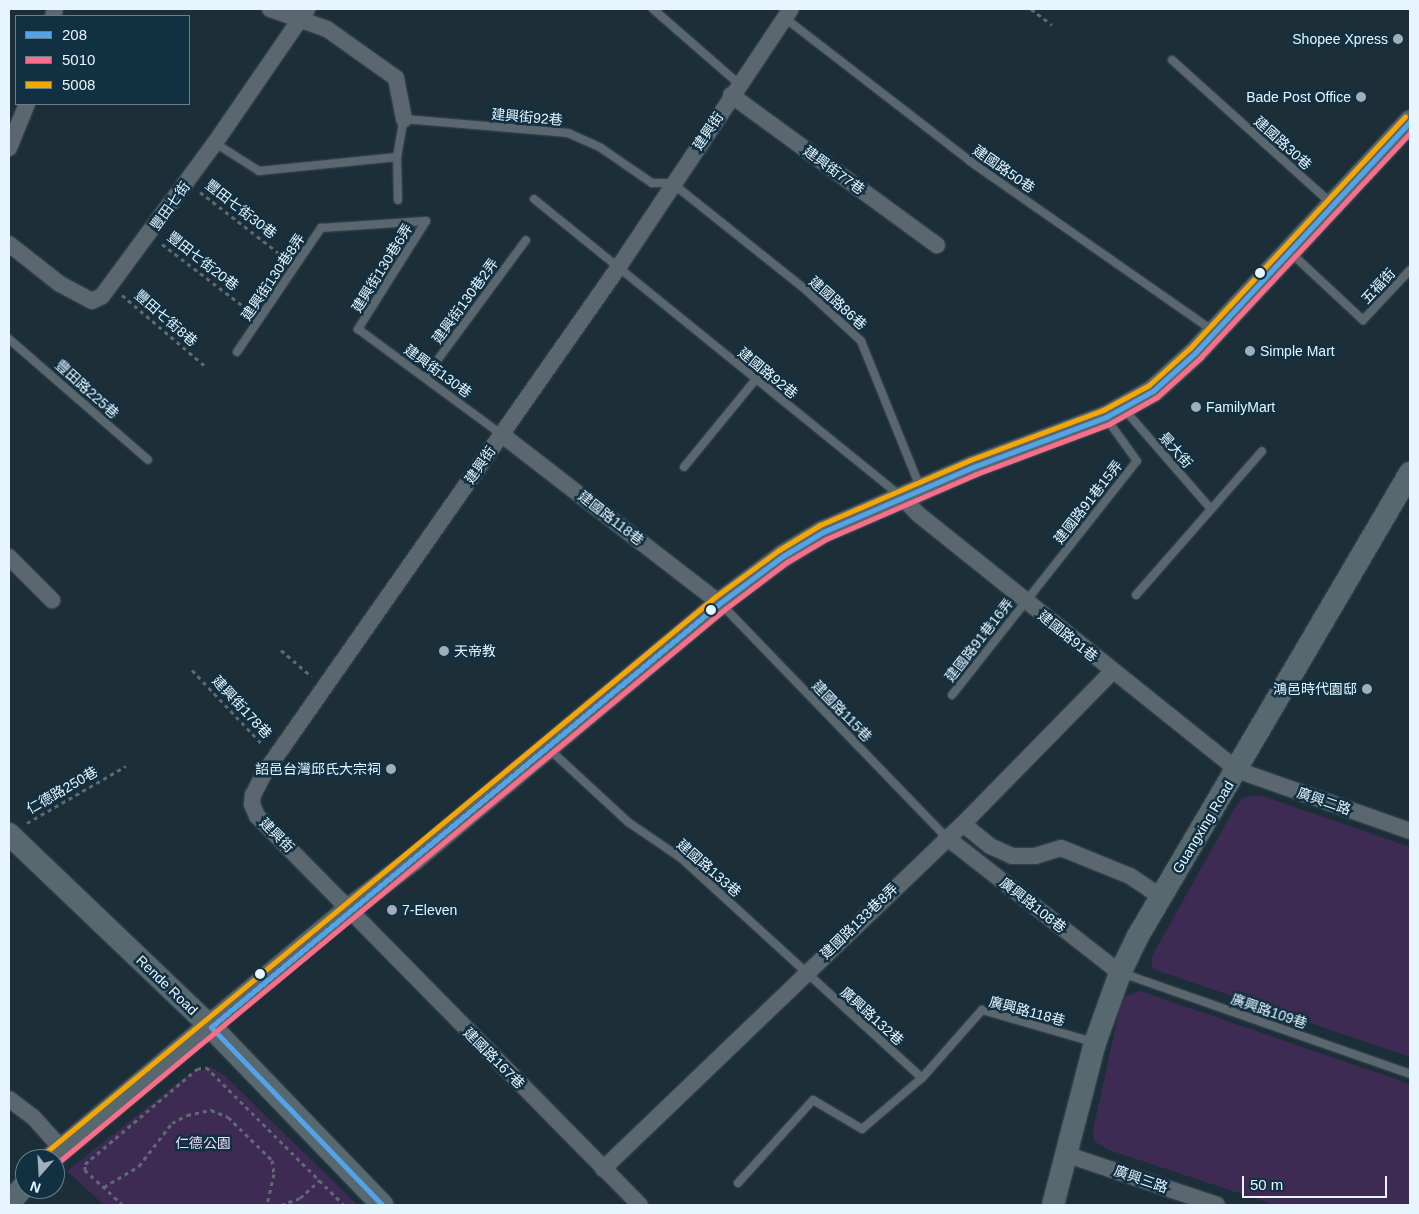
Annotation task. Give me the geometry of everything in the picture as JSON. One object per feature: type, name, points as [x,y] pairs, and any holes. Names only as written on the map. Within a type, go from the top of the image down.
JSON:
[{"type":"street","points":[[270,9],[303,15],[327,29],[396,78],[404,119]]},
{"type":"street","name":"建興街","points":[[348,910],[257,816],[252,804],[253,795],[275,759],[618,268],[672,183],[788,13]]},
{"type":"street","name":"豐田七街","points":[[9,244],[60,284],[92,301],[102,296],[112,286],[150,234],[303,15]]},
{"type":"street","name":"建興街77巷","points":[[735,90],[937,245]]},
{"type":"street","points":[[9,148],[26,105]]},
{"type":"street","points":[[60,1149],[211,1027],[348,910],[413,860],[720,603],[783,556],[823,532],[912,493],[1114,412],[1152,391],[1214,333],[1410,122]]},
{"type":"street","name":"建國路118巷","points":[[501,434],[720,603]]},
{"type":"street","name":"Guangxing Road","points":[[1053,1205],[1095,1043],[1120,973],[1161,897],[1410,473]]},
{"type":"street","name":"建國路91巷","points":[[912,493],[918,514],[1237,770]]},
{"type":"street","points":[[9,556],[52,600]]},
{"type":"street","name":"建國路133巷8弄","points":[[603,1169],[946,837],[963,824],[1113,671]]},
{"type":"street","name":"廣興二路","points":[[1237,770],[1410,831]]},
{"type":"street","points":[[963,824],[990,846],[1012,856],[1035,856],[1060,848],[1130,876],[1161,897]]},
{"type":"street","name":"Rende Road","points":[[17,829],[382,1205]]},
{"type":"street","name":"廣興路108巷","points":[[946,837],[1120,973]]},
{"type":"street","name":"建國路167巷","points":[[348,910],[640,1205]]},
{"type":"street","points":[[9,1099],[34,1118],[53,1149]]},
{"type":"street","name":"廣興三路","points":[[1065,1154],[1216,1205]]},
{"type":"lane","points":[[653,9],[735,90]]},
{"type":"lane","name":"建國路50巷","points":[[788,13],[971,162],[1214,333]]},
{"type":"lane","name":"建國路30巷","points":[[1172,60],[1332,204]]},
{"type":"lane","points":[[398,200],[397,157],[404,119]]},
{"type":"lane","name":"建興街92巷","points":[[404,119],[568,133],[601,148],[652,183],[672,183]]},
{"type":"lane","points":[[215,143],[259,171],[397,157]]},
{"type":"lane","name":"建國路86巷","points":[[672,183],[806,290],[861,341],[912,493]]},
{"type":"lane","name":"建國路92巷","points":[[534,199],[756,379],[912,493]]},
{"type":"lane","name":"建興街130巷6弄","points":[[358,329],[426,221]]},
{"type":"lane","name":"建興街130巷8弄","points":[[237,352],[321,228],[426,221]]},
{"type":"lane","name":"建興街130巷2弄","points":[[426,377],[526,240]]},
{"type":"lane","name":"五福街","points":[[1289,252],[1363,320],[1410,270]]},
{"type":"lane","name":"建興街130巷","points":[[358,329],[426,377],[501,434]]},
{"type":"lane","name":"豐田路225巷","points":[[9,339],[148,460]]},
{"type":"lane","points":[[684,467],[756,379]]},
{"type":"lane","name":"景大街","points":[[1114,412],[1211,509]]},
{"type":"lane","name":"建國路91巷15弄","points":[[1026,601],[1137,460],[1114,412]]},
{"type":"lane","points":[[1136,595],[1262,451]]},
{"type":"lane","name":"建國路91巷16弄","points":[[952,695],[1026,601]]},
{"type":"lane","name":"建國路115巷","points":[[720,603],[946,837]]},
{"type":"lane","name":"建國路133巷","points":[[547,748],[628,822],[681,858],[805,973]]},
{"type":"lane","name":"廣興路132巷","points":[[805,973],[922,1078]]},
{"type":"lane","name":"廣興路109巷","points":[[1120,973],[1410,1074]]},
{"type":"lane","name":"廣興路118巷","points":[[922,1078],[982,1010],[1095,1043]]},
{"type":"lane","points":[[738,1183],[813,1100],[862,1129],[922,1078]]},
{"type":"path","points":[[1031,9],[1052,25]]},
{"type":"path","name":"豐田七街30巷","points":[[187,182],[280,254]]},
{"type":"path","name":"豐田七街20巷","points":[[150,234],[243,306]]},
{"type":"path","name":"豐田七街8巷","points":[[112,286],[205,366]]},
{"type":"path","points":[[282,650],[324,689]]},
{"type":"path","name":"建興街178巷","points":[[192,670],[275,759]]},
{"type":"path","name":"仁德路250巷","points":[[17,829],[126,766]]},
{"type":"path","points":[[123,1205],[85,1170],[87,1161],[197,1069],[206,1067],[344,1205]]},
{"type":"path","points":[[104,1188],[139,1166],[172,1123],[187,1115],[211,1110],[228,1118],[272,1160],[274,1174],[266,1205]]},
{"type":"path","points":[[282,1205],[300,1198],[320,1180]]},
{"type":"green space","points":[[1260,795],[1410,847],[1410,1057],[1153,969],[1151,958],[1233,811],[1242,798]]},
{"type":"green space","points":[[1140,991],[1410,1084],[1410,1205],[1275,1205],[1109,1150],[1094,1141],[1093,1130],[1120,1008],[1126,996]]},
{"type":"green space","name":"仁德公園","points":[[211,1067],[225,1076],[358,1205],[104,1205],[67,1171],[189,1074]]},
{"type":"transit line","name":"5008","points":[[50,1149],[715,597],[779,550],[820,525],[970,460],[1103,410],[1149,385],[1190,348],[1405,117]]},
{"type":"transit line","name":"208","points":[[211,1027],[720,603],[783,556],[823,532],[973,467],[1106,417],[1153,391],[1195,353],[1410,122]]},
{"type":"transit line","name":"5010","points":[[65,1157],[725,609],[787,562],[826,539],[976,474],[1109,424],[1157,397],[1200,358],[1410,133]]},
{"type":"transit line","name":"208","points":[[211,1027],[382,1205]]},
{"type":"place","name":"Shopee Xpress","points":[[1398,39]]},
{"type":"place","name":"Bade Post Office","points":[[1361,97]]},
{"type":"place","name":"Simple Mart","points":[[1250,351]]},
{"type":"place","name":"FamilyMart","points":[[1196,407]]},
{"type":"place","name":"天帝教","points":[[444,651]]},
{"type":"place","name":"鴻邑時代園邸","points":[[1367,689]]},
{"type":"place","name":"詔邑台灣邱氏大宗祠","points":[[391,769]]},
{"type":"place","name":"7-Eleven","points":[[392,910]]}]
